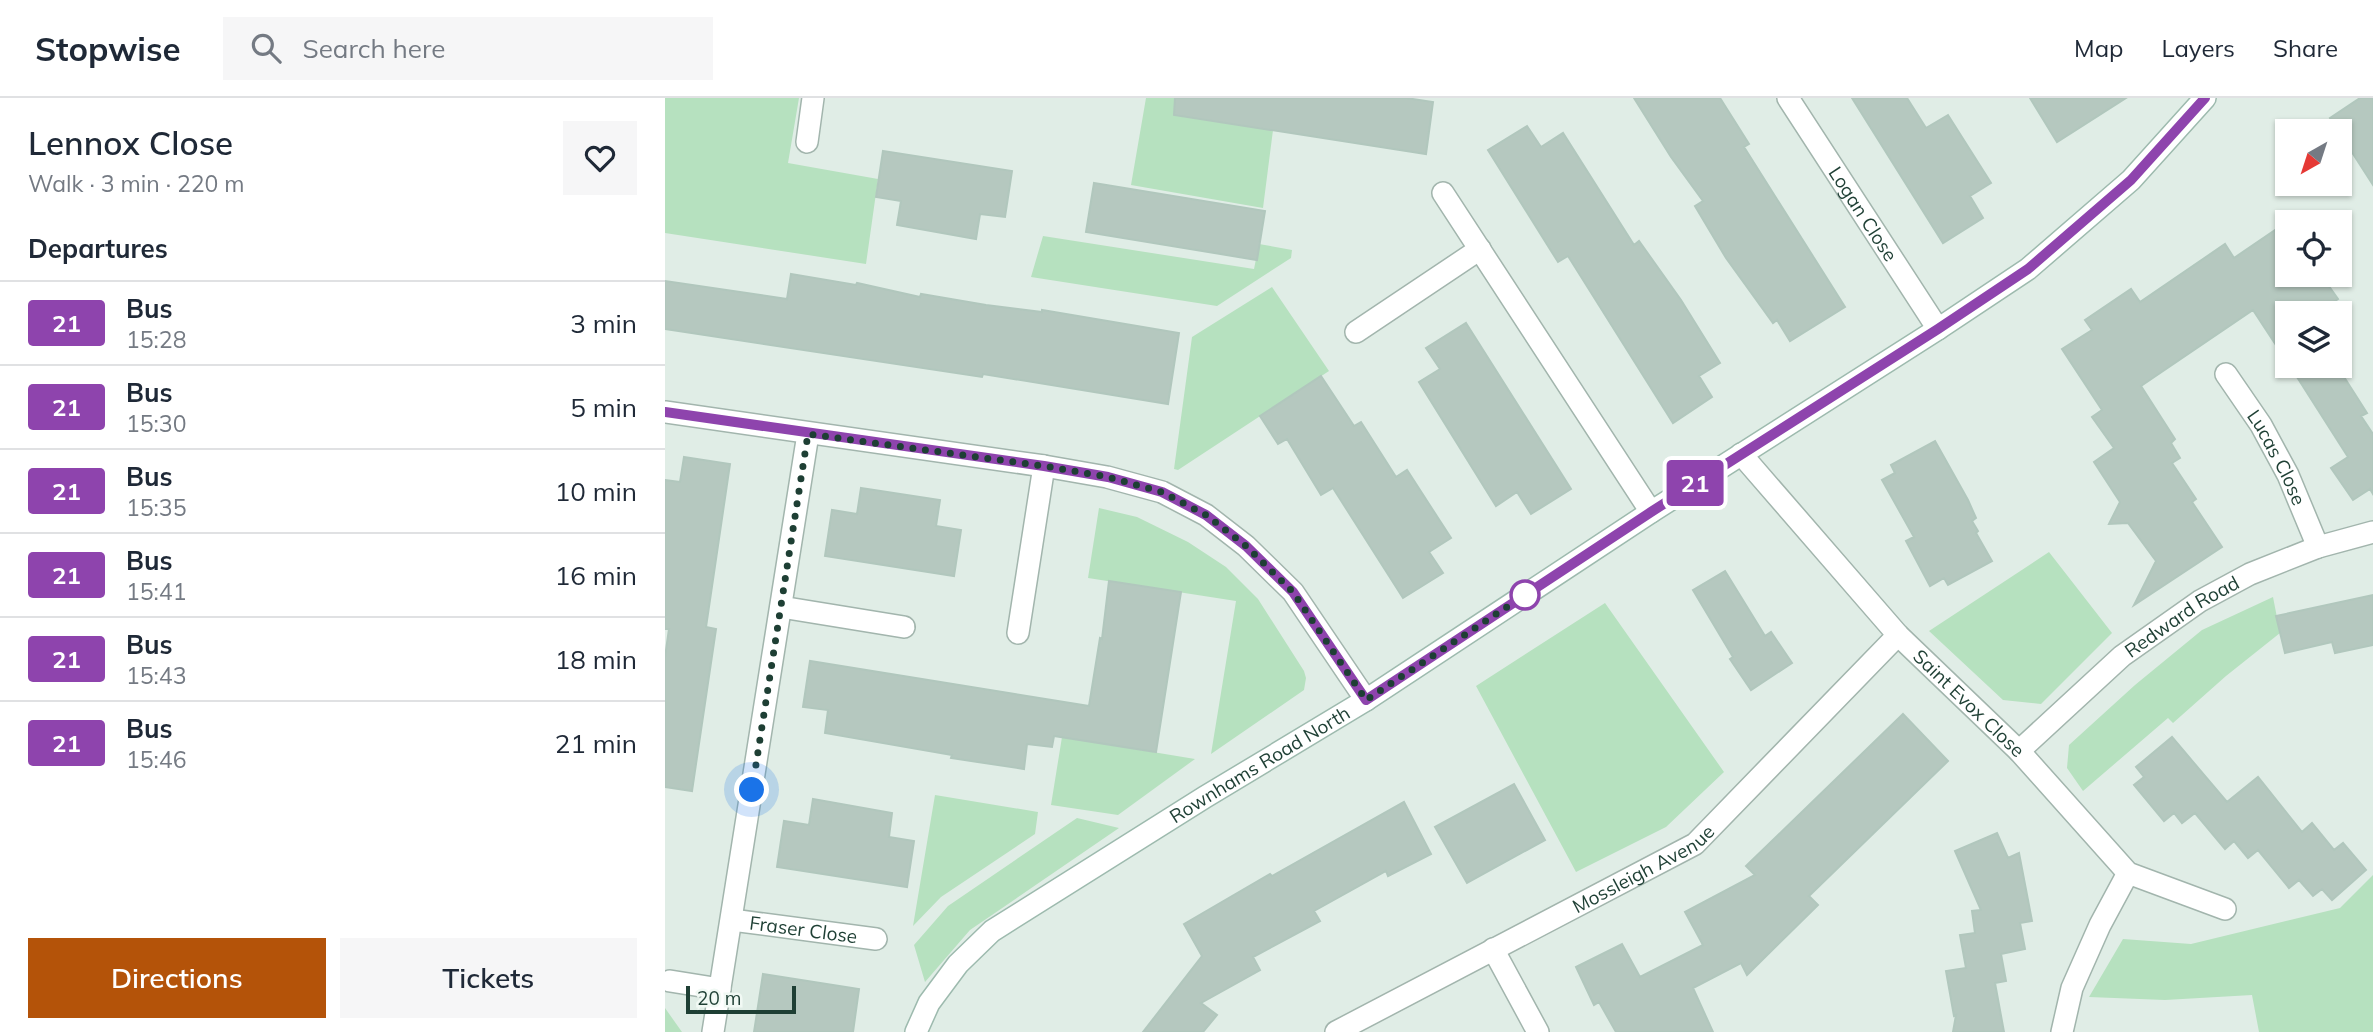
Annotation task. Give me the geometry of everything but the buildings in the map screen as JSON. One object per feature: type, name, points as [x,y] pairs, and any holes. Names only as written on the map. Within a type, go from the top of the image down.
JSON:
[{"type":"street","points":[[807,142],[813,98]]},
{"type":"street","name":"Logan Close","points":[[1788,98],[1938,329]]},
{"type":"street","name":"Rownhams Road North","points":[[916,1032],[929,1003],[958,964],[992,931],[1366,700],[2028,269],[2131,180],[2205,98]]},
{"type":"street","points":[[1443,193],[1651,512]]},
{"type":"street","points":[[1356,332],[1480,249]]},
{"type":"street","name":"Lucas Close","points":[[2226,374],[2261,425],[2288,475],[2318,547]]},
{"type":"street","points":[[665,412],[1044,466],[1108,477],[1162,492],[1206,515],[1246,546],[1293,592],[1366,700]]},
{"type":"street","name":"Fraser Close","points":[[713,1032],[808,434]]},
{"type":"street","name":"Saint Evox Close","points":[[1741,454],[1898,635],[2019,751],[2128,873],[2225,909]]},
{"type":"street","points":[[1018,633],[1044,466]]},
{"type":"street","name":"Redward Road","points":[[2019,751],[2122,656],[2200,601],[2250,574],[2318,547],[2373,532]]},
{"type":"street","points":[[781,607],[904,627]]},
{"type":"street","name":"Mossleigh Avenue","points":[[1336,1032],[1695,844],[1898,635]]},
{"type":"street","points":[[2062,1032],[2072,988],[2128,873]]},
{"type":"street","name":"Fraser Close","points":[[732,920],[876,939]]},
{"type":"street","points":[[1493,949],[1538,1032]]},
{"type":"street","points":[[670,981],[720,989]]},
{"type":"green space","points":[[665,98],[799,98],[788,163],[878,179],[866,264],[665,233]]},
{"type":"green space","points":[[1146,98],[1219,98],[1215,121],[1273,130],[1263,208],[1131,185]]},
{"type":"green space","points":[[1043,236],[1254,269],[1259,244],[1292,250],[1291,258],[1217,306],[1031,277]]},
{"type":"green space","points":[[1272,287],[1329,371],[1178,470],[1174,469],[1192,337]]},
{"type":"green space","points":[[1099,508],[1137,517],[1188,542],[1226,567],[1258,599],[1304,671],[1304,690],[1211,754],[1236,601],[1088,578]]},
{"type":"green space","points":[[2049,552],[2112,633],[2041,704],[2003,700],[1929,631]]},
{"type":"green space","points":[[2273,597],[2280,633],[2173,723],[2168,718],[2083,791],[2067,768],[2069,745],[2135,685],[2202,630]]},
{"type":"green space","points":[[1605,603],[1724,772],[1666,827],[1576,872],[1476,686]]},
{"type":"green space","points":[[1062,737],[1195,759],[1118,815],[1051,805]]},
{"type":"green space","points":[[935,795],[1038,812],[1035,834],[941,897],[913,926]]},
{"type":"green space","points":[[1077,818],[1119,828],[970,930],[925,982],[914,945],[948,906]]},
{"type":"green space","points":[[2373,875],[2373,1032],[2259,1032],[2252,995],[2165,1000],[2089,997],[2123,939],[2191,944],[2340,908]]},
{"type":"green space","points":[[665,1008],[682,1032],[665,1032]]},
{"type":"bus line","name":"21","points":[[665,412],[1044,466],[1108,477],[1162,492],[1206,515],[1246,546],[1293,592],[1366,700],[2028,269],[2131,180],[2205,98]]},
{"type":"route","points":[[752,790],[808,434],[1044,466],[1108,477],[1162,492],[1206,515],[1246,546],[1293,592],[1366,700],[1525,595]]}]
